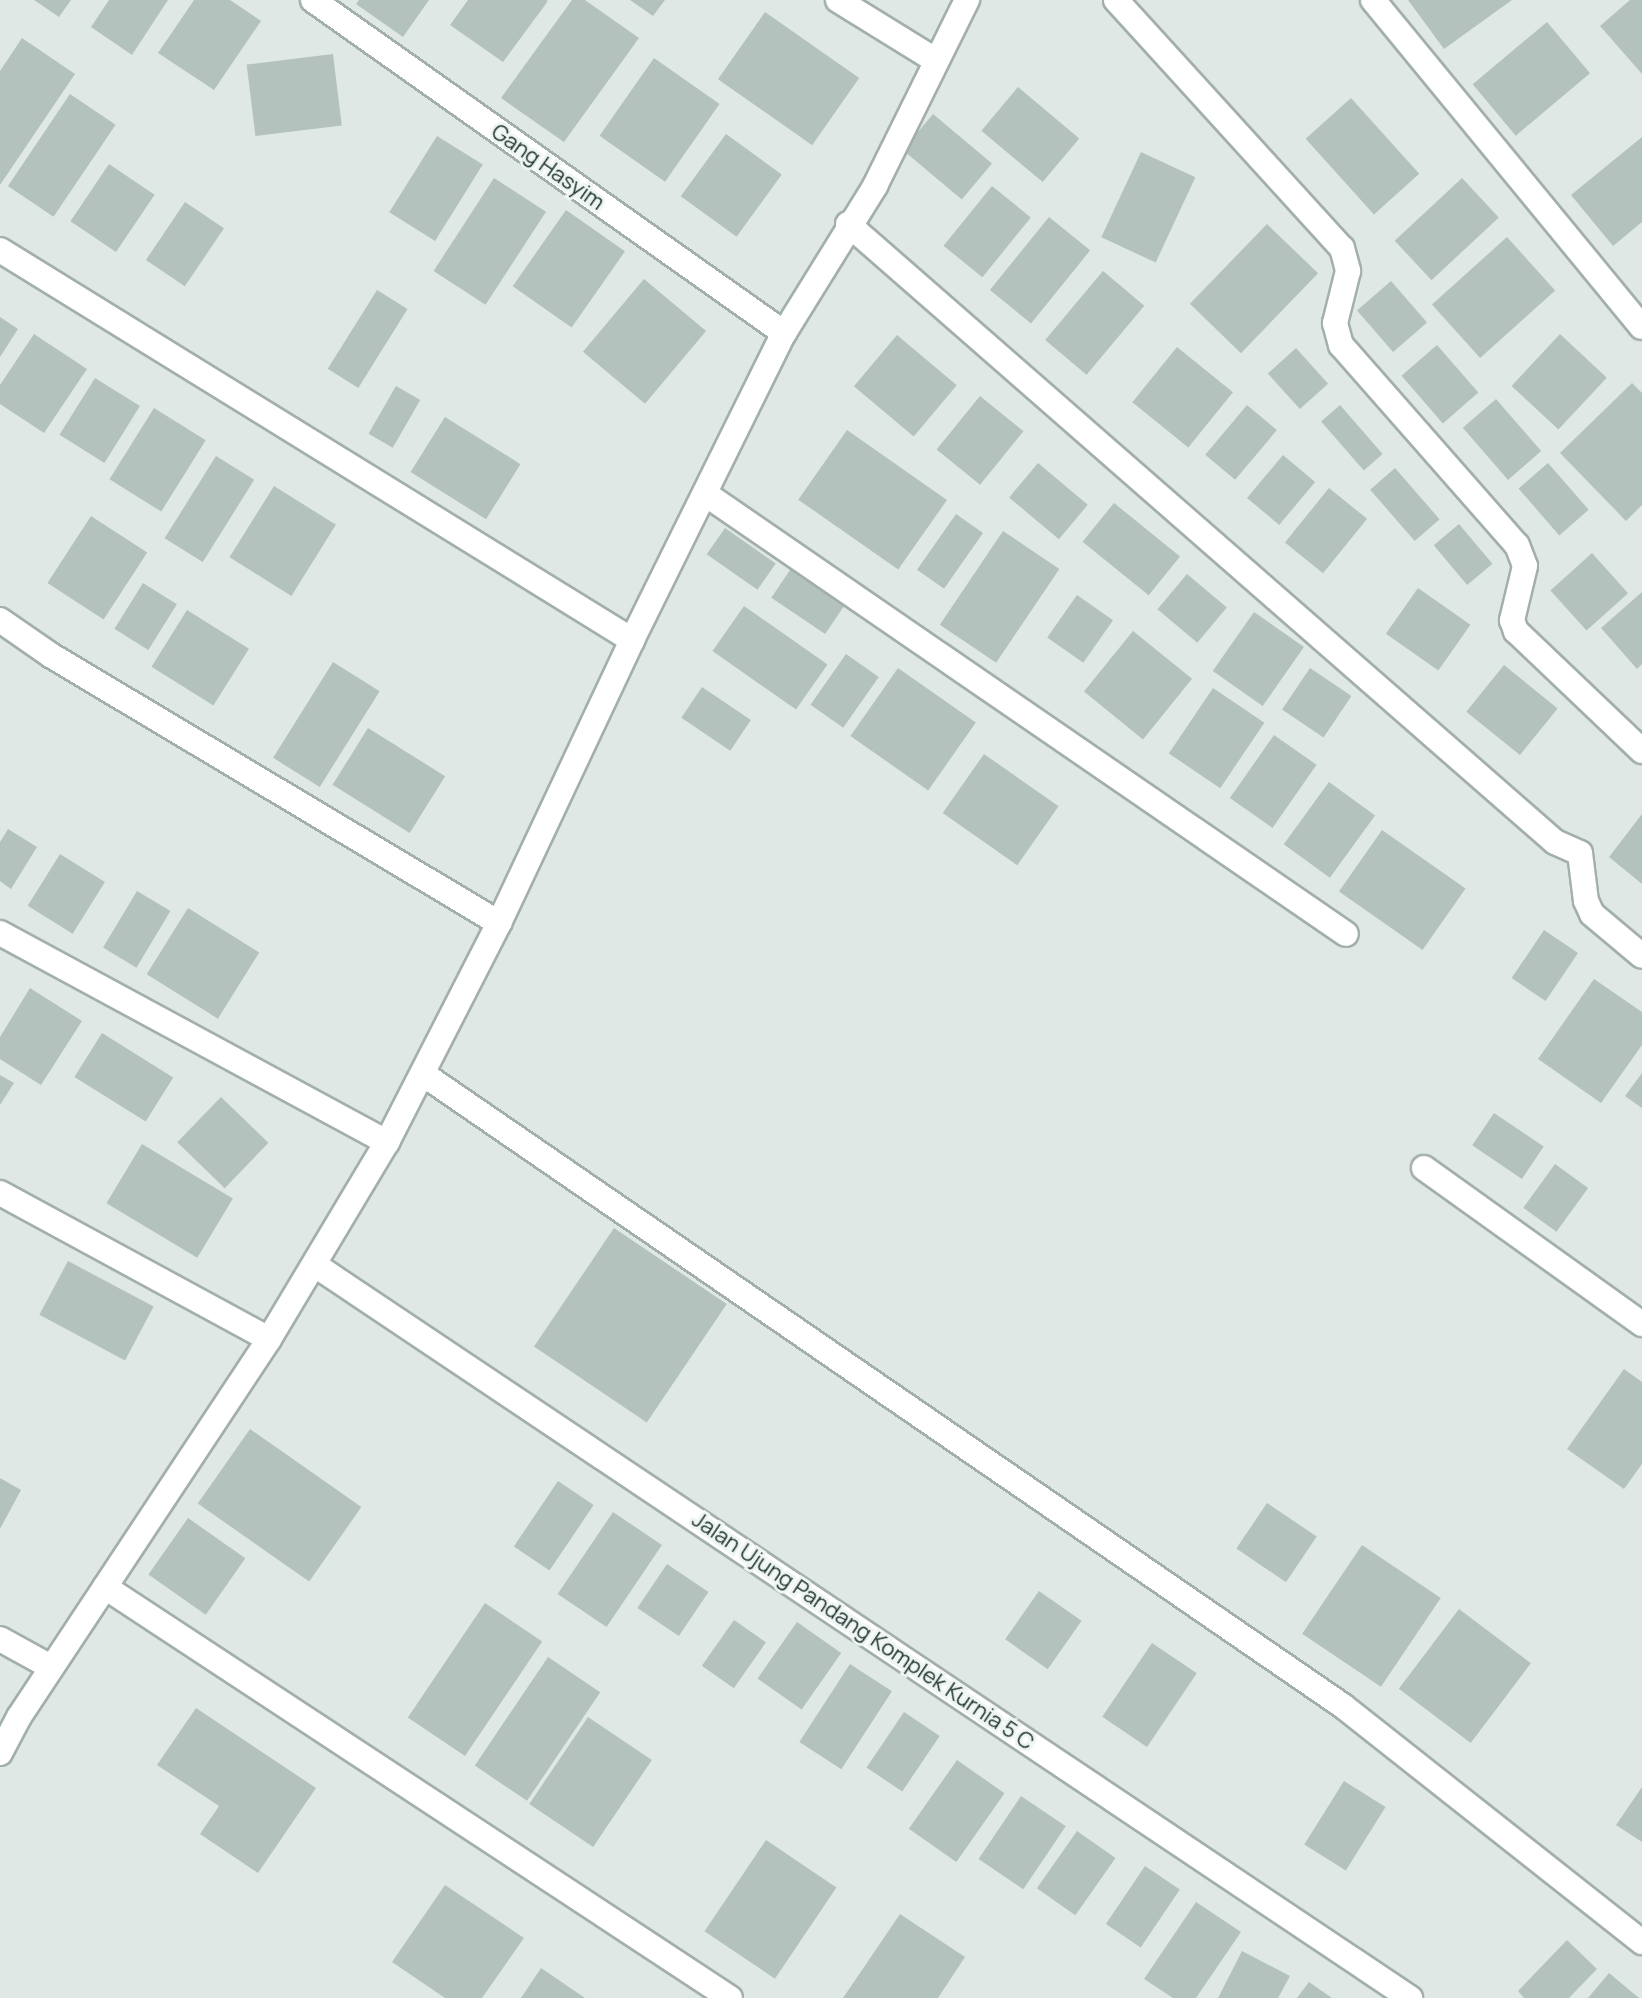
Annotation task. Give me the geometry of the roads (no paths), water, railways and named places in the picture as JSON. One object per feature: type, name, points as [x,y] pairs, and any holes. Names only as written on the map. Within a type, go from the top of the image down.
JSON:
[{"type":"street","name":"Gang Hasyim","points":[[313,0],[784,333]]},
{"type":"street","points":[[838,0],[935,60]]},
{"type":"street","points":[[0,1753],[51,1667],[269,1339],[387,1142],[499,923],[632,640],[707,495],[784,333],[848,224],[875,186],[967,0]]},
{"type":"street","points":[[1116,0],[1342,248],[1348,271],[1335,323],[1341,345],[1517,545],[1525,566],[1512,620],[1516,631],[1642,751]]},
{"type":"street","points":[[1373,0],[1642,327]]},
{"type":"street","points":[[848,224],[1555,842],[1580,853],[1586,901],[1592,914],[1642,956]]},
{"type":"street","points":[[0,250],[632,640]]},
{"type":"street","points":[[707,495],[1346,934]]},
{"type":"street","points":[[0,620],[52,656],[499,923]]},
{"type":"street","points":[[0,933],[387,1142]]},
{"type":"street","points":[[423,1074],[1343,1706],[1642,1942]]},
{"type":"street","points":[[1424,1168],[1642,1324]]},
{"type":"street","points":[[0,1193],[269,1339]]},
{"type":"street","name":"Jalan Ujung Pandang Komplek Kurnia 5 C","points":[[315,1265],[1410,1998]]},
{"type":"street","points":[[105,1587],[730,1998]]},
{"type":"street","points":[[0,1639],[51,1667]]}]
